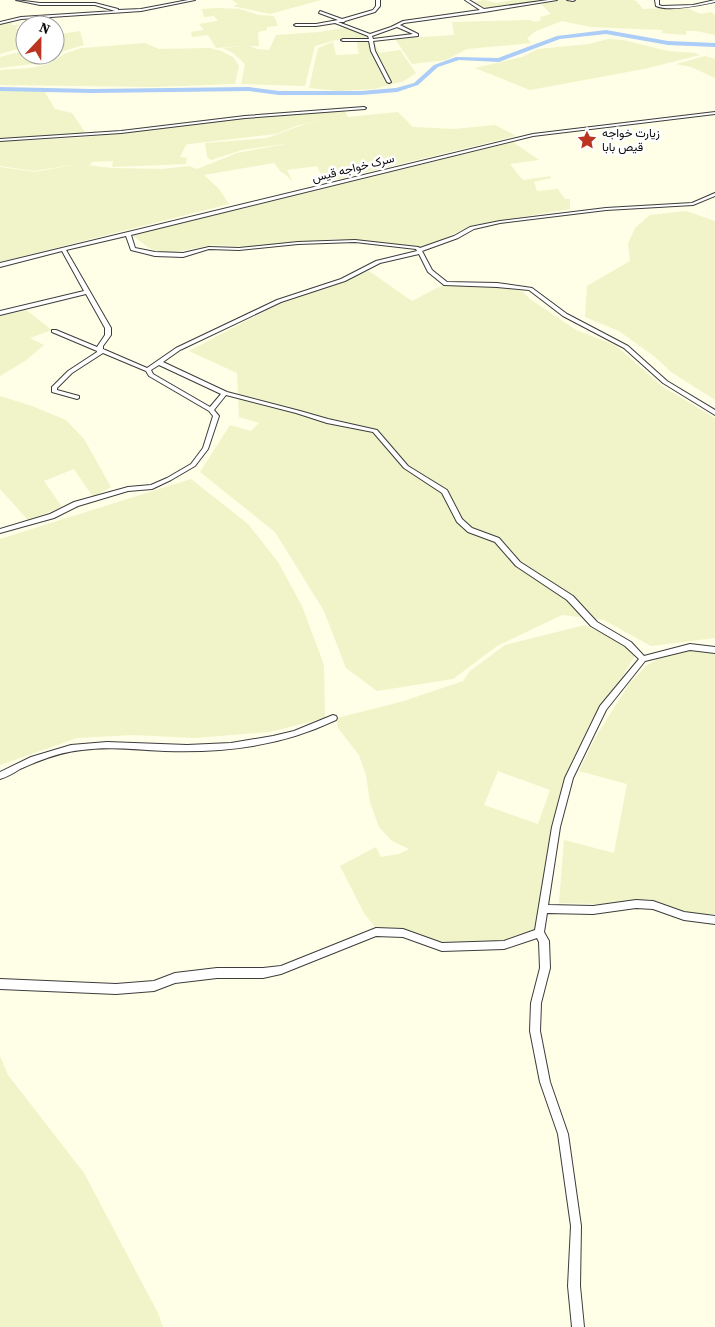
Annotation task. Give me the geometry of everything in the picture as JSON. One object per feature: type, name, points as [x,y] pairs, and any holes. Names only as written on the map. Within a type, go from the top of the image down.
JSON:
[{"type":"street","points":[[18,0],[46,4],[95,4],[121,11]]},
{"type":"street","points":[[0,23],[21,18],[167,6],[193,0]]},
{"type":"street","points":[[296,25],[316,26],[337,23],[374,11],[378,6],[378,0]]},
{"type":"street","points":[[466,0],[484,11]]},
{"type":"street","points":[[337,23],[370,37],[404,22],[555,0]]},
{"type":"street","points":[[657,0],[657,5],[661,7],[693,6],[715,1]]},
{"type":"street","points":[[320,12],[343,21]]},
{"type":"street","points":[[343,40],[370,37],[417,36],[396,26]]},
{"type":"street","points":[[370,37],[373,51],[389,82]]},
{"type":"street","points":[[0,140],[121,132],[245,116],[364,108]]},
{"type":"street","name":"سرک خواجه قیس","points":[[0,265],[533,135],[715,113]]},
{"type":"street","points":[[148,370],[160,363],[163,357],[210,332],[217,331],[279,301],[343,280],[378,262],[419,251],[456,237],[472,228],[493,223],[606,209],[693,204],[715,194]]},
{"type":"street","points":[[128,233],[133,249],[155,254],[183,255],[209,248],[238,249],[298,243],[355,241],[418,248],[430,271],[446,284],[497,285],[530,289],[565,315],[626,347],[665,382],[715,413]]},
{"type":"street","points":[[63,249],[108,328],[108,335],[100,346],[100,353],[70,372],[54,388],[54,391],[77,397]]},
{"type":"street","points":[[0,313],[88,292]]},
{"type":"street","points":[[0,531],[52,516],[76,504],[115,493],[152,487],[193,466],[206,448],[211,437],[216,416],[210,410],[151,375],[148,370],[54,331]]},
{"type":"street","points":[[160,363],[225,393],[327,421],[375,431],[406,467],[445,492],[459,520],[470,530],[497,540],[518,564],[570,598],[594,624],[628,644],[643,659]]},
{"type":"street","points":[[210,410],[225,393]]},
{"type":"street","points":[[578,1327],[574,1286],[576,1226],[564,1144],[545,1082],[535,1031],[536,1003],[545,968],[544,941],[539,933],[545,909],[556,827],[569,778],[603,708],[643,659],[690,647],[715,650]]},
{"type":"street","points":[[0,776],[26,762],[71,748],[116,746],[169,748],[242,745],[311,730],[333,718]]},
{"type":"street","points":[[545,909],[593,910],[636,904],[653,906],[684,916],[715,920]]},
{"type":"street","points":[[0,984],[116,989],[154,986],[183,977],[281,970],[376,932],[403,933],[442,947],[504,945],[539,933]]},
{"type":"green space","points":[[232,0],[321,0],[270,14],[233,6],[238,4]]},
{"type":"green space","points":[[485,0],[496,3],[512,0],[554,0],[488,10],[473,2]]},
{"type":"green space","points":[[557,0],[632,0],[636,1],[643,9],[684,7],[701,14],[711,12],[715,15],[715,35],[696,31],[686,31],[686,35],[661,33],[663,30],[591,27],[562,21],[536,31],[527,38],[531,43],[467,49],[446,60],[412,64],[395,39],[454,35],[452,22],[530,20],[536,22],[541,20],[540,17],[551,14],[541,4]]},
{"type":"green space","points":[[202,9],[240,9],[259,15],[274,16],[278,26],[267,27],[267,30],[258,32],[259,46],[250,46],[257,49],[269,50],[276,35],[344,28],[367,35],[366,38],[336,40],[315,46],[305,86],[241,84],[245,64],[233,53],[223,48],[242,46],[216,48],[208,35],[192,37],[191,32],[204,30],[199,24],[218,21],[214,16],[204,17]]},
{"type":"green space","points":[[12,22],[12,25],[15,25],[15,50],[0,54],[0,24]]},
{"type":"green space","points":[[80,31],[84,45],[65,51],[65,33]]},
{"type":"green space","points":[[356,39],[373,39],[379,53],[400,50],[416,73],[404,81],[374,89],[339,91],[309,88],[318,48],[333,42],[336,55],[359,54]]},
{"type":"green space","points":[[608,39],[623,40],[668,51],[700,55],[644,69],[530,90],[475,68],[522,57],[538,49],[589,44]]},
{"type":"green space","points":[[145,43],[159,49],[210,48],[233,57],[239,66],[235,84],[154,87],[0,85],[0,70],[31,68],[44,65],[65,65],[65,54],[82,48]]},
{"type":"green space","points":[[15,53],[15,65],[25,65],[0,68],[0,57]]},
{"type":"green space","points":[[705,56],[715,59],[715,78],[691,67],[676,64]]},
{"type":"green space","points":[[0,91],[44,91],[55,109],[72,113],[85,132],[81,134],[0,138]]},
{"type":"green space","points":[[344,110],[348,117],[398,112],[413,127],[454,129],[495,125],[516,136],[325,182],[317,166],[287,170],[293,182],[274,163],[204,175],[219,189],[229,204],[0,262],[0,167],[35,172],[78,164],[34,171],[0,166],[0,142],[86,137],[263,116]],"holes":[[[335,117],[305,124],[267,138],[205,143],[207,157],[211,160],[242,150],[291,143],[237,153],[197,169],[189,166],[163,169],[112,168],[79,164],[90,165],[92,162],[113,161],[112,167],[186,164],[187,158],[180,157],[186,145],[189,144],[275,134],[299,125]]]},
{"type":"green space","points":[[513,142],[539,160],[510,164],[521,178],[524,180],[550,176],[551,178],[534,182],[537,191],[558,189],[565,199],[570,199],[570,209],[473,225],[425,247],[335,239],[248,247],[213,245],[175,252],[160,252],[149,248],[132,235]]},
{"type":"green space","points":[[686,211],[715,221],[715,400],[671,372],[655,357],[619,331],[585,317],[587,286],[630,261],[628,244],[635,228],[650,215]]},
{"type":"green space","points":[[369,271],[412,301],[443,285],[485,285],[522,291],[530,299],[576,330],[615,345],[663,387],[715,418],[715,638],[651,646],[604,620],[562,615],[497,646],[453,679],[377,691],[346,668],[324,611],[275,532],[200,472],[230,425],[251,431],[259,423],[239,417],[237,373],[189,351],[290,298]]},
{"type":"green space","points":[[26,310],[52,330],[30,338],[44,345],[25,361],[0,376],[0,316]]},
{"type":"green space","points":[[0,396],[32,406],[66,420],[84,439],[111,487],[93,497],[74,469],[44,481],[62,507],[28,520],[0,489]]},
{"type":"green space","points":[[191,479],[248,524],[278,562],[302,606],[324,665],[325,718],[270,732],[195,738],[133,735],[77,738],[0,765],[0,539]]},
{"type":"green space","points":[[585,625],[632,648],[634,657],[588,734],[564,783],[553,830],[550,906],[538,926],[531,933],[514,937],[503,944],[490,941],[453,946],[406,932],[386,928],[377,930],[364,913],[340,866],[376,847],[381,857],[399,854],[409,849],[392,841],[379,827],[370,802],[366,775],[359,755],[338,728],[337,718],[404,701],[463,681],[470,671],[505,645]],"holes":[[[498,771],[550,790],[538,824],[484,805]]]},
{"type":"green space","points":[[688,648],[715,652],[715,914],[691,914],[650,899],[599,904],[559,903],[564,840],[614,853],[627,784],[579,771],[595,738],[629,684],[646,666],[664,655]]},
{"type":"green space","points":[[0,1056],[8,1075],[84,1173],[158,1313],[163,1327],[0,1327]]},
{"type":"waterway","points":[[0,89],[92,91],[249,89],[279,93],[361,93],[397,90],[416,84],[436,66],[458,58],[499,60],[559,37],[606,32],[668,43],[715,45]]},
{"type":"place","name":"زیارت خواجه قیص بابا","points":[[587,140]]}]
